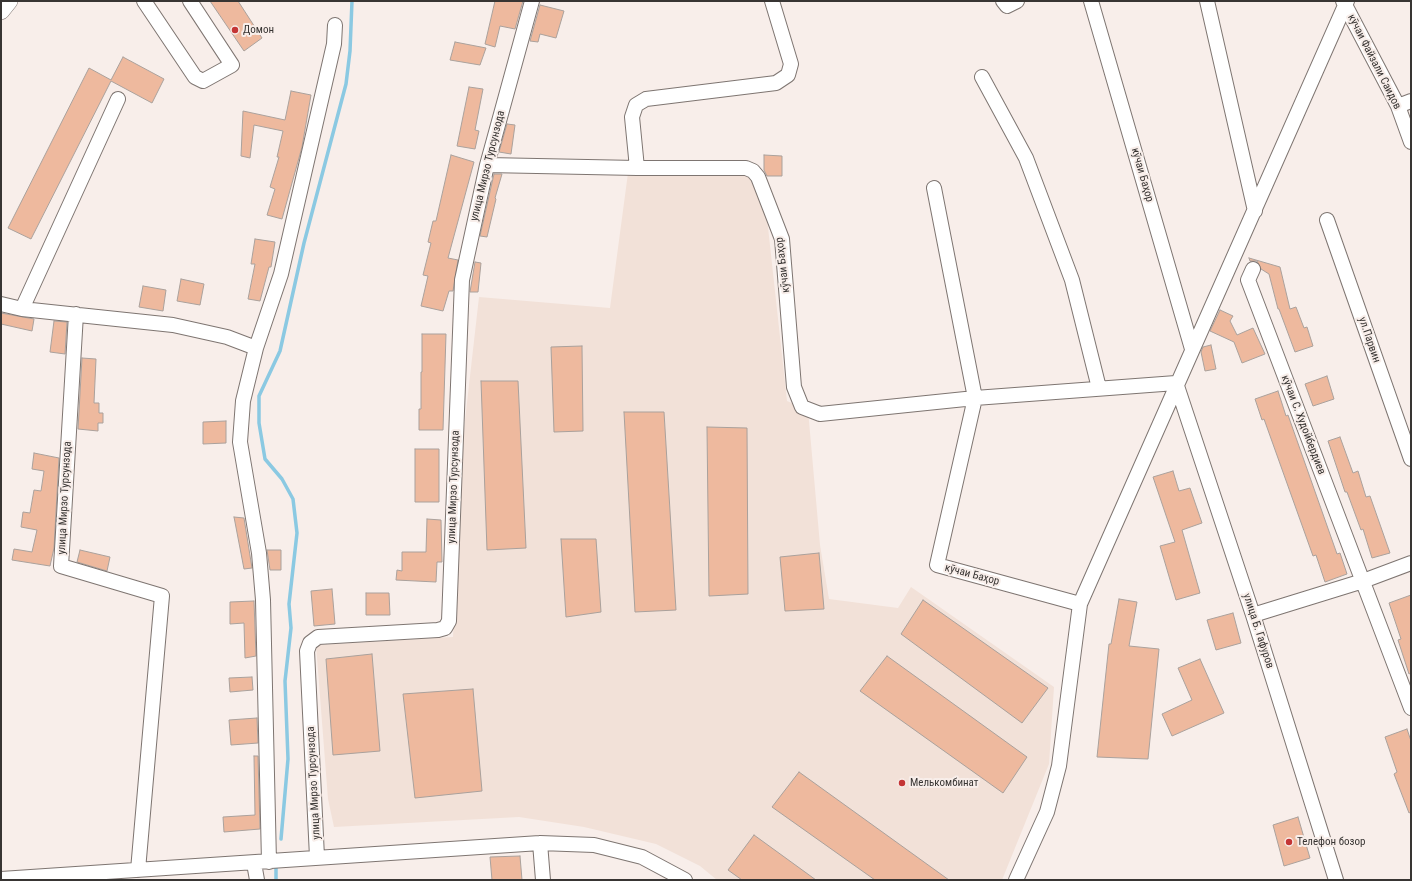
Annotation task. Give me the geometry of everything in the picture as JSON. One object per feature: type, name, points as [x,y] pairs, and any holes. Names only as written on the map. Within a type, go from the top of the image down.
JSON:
[{"type":"main road","points":[[1,12],[9,1]]},
{"type":"street","points":[[144,1],[194,77],[203,81],[232,65],[190,1]]},
{"type":"street","name":"улица Мирзо Турсунзода","points":[[317,857],[307,651],[310,643],[318,637],[438,630],[445,628],[449,621],[462,280],[487,165],[532,1]]},
{"type":"street","points":[[637,168],[632,117],[636,105],[646,99],[776,83],[788,75],[791,64],[772,1]]},
{"type":"street","points":[[1003,1],[1007,6],[1017,1]]},
{"type":"street","name":"кӯчаи Баҳор","points":[[1091,1],[1192,349]]},
{"type":"street","points":[[1207,1],[1255,211]]},
{"type":"street","points":[[1016,880],[1047,812],[1059,766],[1080,604],[1176,383],[1255,211],[1345,2]]},
{"type":"street","name":"кӯчаи Файзали Саидов","points":[[1345,2],[1398,106],[1411,142]]},
{"type":"street","points":[[269,862],[263,600],[259,553],[240,442],[243,401],[256,348],[281,274],[334,44],[335,25]]},
{"type":"street","points":[[982,77],[1026,158],[1059,244],[1072,280],[1099,388]]},
{"type":"street","points":[[22,309],[118,99]]},
{"type":"street","points":[[1398,106],[1411,101]]},
{"type":"street","name":"кӯчаи Баҳор","points":[[487,165],[637,168],[746,168],[753,171],[758,177],[782,239],[794,387],[802,407],[820,414],[975,398],[1176,383]]},
{"type":"street","name":"кӯчаи Баҳор","points":[[934,188],[975,398],[937,565],[1080,604]]},
{"type":"street","name":"ул.Парвин","points":[[1327,220],[1411,459]]},
{"type":"street","name":"кӯчаи С. Худойбердиев","points":[[1253,269],[1248,280],[1411,708]]},
{"type":"street","points":[[1,304],[22,309],[173,325],[227,337],[256,348]]},
{"type":"street","name":"улица Мирзо Турсунзода","points":[[76,314],[61,566],[162,596],[138,870]]},
{"type":"street","name":"улица Б. Гафуров","points":[[1176,383],[1253,615],[1336,880]]},
{"type":"street","points":[[1253,615],[1411,563]]},
{"type":"street","points":[[540,843],[543,880]]},
{"type":"street","points":[[1,879],[540,843],[594,845],[642,857],[685,880]]},
{"type":"street","points":[[254,863],[257,880]]},
{"type":"shaded area","points":[[628,173],[749,175],[767,218],[787,401],[808,410],[820,545],[829,599],[898,608],[911,587],[1054,687],[1049,764],[1002,880],[717,880],[700,866],[656,844],[584,827],[519,817],[334,827],[328,799],[316,645],[453,637],[464,429],[479,297],[610,308]]},
{"type":"building","points":[[210,1],[238,1],[262,38],[244,51]]},
{"type":"building","points":[[495,1],[523,1],[515,29],[500,26],[495,47],[485,44]]},
{"type":"building","points":[[540,5],[564,11],[556,38],[540,34],[538,42],[530,41]]},
{"type":"building","points":[[455,42],[486,48],[480,65],[450,60]]},
{"type":"building","points":[[123,57],[164,79],[152,103],[111,81],[31,239],[8,228],[89,68],[111,80]]},
{"type":"building","points":[[469,87],[483,89],[475,130],[479,131],[475,149],[457,146]]},
{"type":"building","points":[[291,91],[311,95],[302,147],[282,219],[267,215],[275,189],[270,187],[279,157],[277,157],[283,131],[254,125],[250,158],[241,156],[243,111],[285,120]]},
{"type":"building","points":[[507,124],[515,125],[511,154],[499,152]]},
{"type":"building","points":[[451,155],[474,162],[448,258],[458,260],[453,291],[449,291],[443,311],[421,306],[428,276],[423,275],[431,243],[428,242],[433,221],[436,221]]},
{"type":"building","points":[[764,155],[782,156],[782,176],[767,176],[764,170]]},
{"type":"building","points":[[494,174],[502,174],[495,198],[487,237],[480,236]]},
{"type":"building","points":[[255,239],[275,242],[271,267],[269,267],[260,301],[248,299],[255,264],[251,264]]},
{"type":"building","points":[[1249,258],[1280,267],[1290,309],[1296,307],[1304,328],[1307,327],[1313,346],[1295,352],[1278,309],[1269,274],[1261,269],[1257,261],[1250,261]]},
{"type":"building","points":[[475,262],[481,263],[478,292],[470,292]]},
{"type":"building","points":[[181,279],[204,284],[200,305],[177,301]]},
{"type":"building","points":[[143,286],[166,290],[163,311],[139,307]]},
{"type":"building","points":[[1220,310],[1233,316],[1230,321],[1237,335],[1253,328],[1265,354],[1242,363],[1234,342],[1210,331]]},
{"type":"building","points":[[1,313],[34,319],[32,331],[1,324]]},
{"type":"building","points":[[54,321],[67,322],[65,354],[50,352]]},
{"type":"building","points":[[422,334],[446,334],[443,430],[419,430],[419,409],[421,409]]},
{"type":"building","points":[[1211,345],[1216,369],[1205,371],[1201,352],[1203,347]]},
{"type":"building","points":[[582,346],[583,431],[554,432],[551,347]]},
{"type":"building","points":[[82,358],[96,359],[94,403],[99,403],[99,413],[103,413],[103,423],[98,423],[98,431],[78,429]]},
{"type":"building","points":[[1327,376],[1334,399],[1313,406],[1305,384]]},
{"type":"building","points":[[481,381],[518,381],[526,548],[487,550]]},
{"type":"building","points":[[1278,391],[1286,416],[1288,415],[1337,554],[1340,553],[1347,574],[1325,582],[1316,555],[1313,556],[1264,419],[1262,420],[1255,399]]},
{"type":"building","points":[[624,412],[664,412],[676,610],[635,612]]},
{"type":"building","points":[[226,421],[226,443],[203,444],[203,422]]},
{"type":"building","points":[[707,427],[747,428],[748,594],[709,596]]},
{"type":"building","points":[[1340,437],[1353,473],[1358,471],[1366,497],[1370,496],[1390,553],[1372,558],[1363,529],[1361,530],[1347,492],[1345,492],[1328,441]]},
{"type":"building","points":[[415,449],[439,449],[439,502],[415,502]]},
{"type":"building","points":[[34,453],[59,458],[54,548],[50,566],[12,560],[14,549],[32,552],[37,530],[21,527],[23,512],[30,513],[34,490],[41,491],[44,471],[32,469]]},
{"type":"building","points":[[1173,471],[1179,491],[1190,488],[1202,523],[1182,530],[1200,593],[1176,600],[1160,546],[1175,542],[1153,477]]},
{"type":"building","points":[[234,517],[244,518],[252,568],[244,569]]},
{"type":"building","points":[[427,519],[441,520],[442,562],[437,562],[436,582],[396,580],[397,570],[402,571],[402,552],[426,552]]},
{"type":"building","points":[[561,539],[596,539],[601,612],[566,617]]},
{"type":"building","points":[[80,550],[110,557],[107,571],[77,562]]},
{"type":"building","points":[[267,550],[281,550],[281,570],[270,570]]},
{"type":"building","points":[[819,553],[824,609],[785,611],[780,557]]},
{"type":"building","points":[[332,589],[335,624],[314,626],[311,591]]},
{"type":"building","points":[[366,593],[389,593],[390,615],[366,615]]},
{"type":"building","points":[[1411,595],[1411,673],[1409,674],[1398,640],[1401,639],[1389,603]]},
{"type":"building","points":[[1119,599],[1137,602],[1129,646],[1159,649],[1148,759],[1097,757],[1109,644],[1111,644]]},
{"type":"building","points":[[923,600],[1048,688],[1022,723],[901,634]]},
{"type":"building","points":[[254,601],[256,656],[245,658],[244,623],[230,624],[230,602]]},
{"type":"building","points":[[1233,613],[1241,643],[1216,650],[1207,620]]},
{"type":"building","points":[[372,654],[380,751],[333,755],[326,659]]},
{"type":"building","points":[[887,656],[1027,757],[1003,793],[860,691]]},
{"type":"building","points":[[1200,659],[1224,713],[1172,736],[1162,714],[1192,700],[1178,668]]},
{"type":"building","points":[[252,677],[253,690],[230,692],[229,678]]},
{"type":"building","points":[[473,689],[482,791],[415,798],[403,694]]},
{"type":"building","points":[[257,718],[258,743],[231,745],[229,720]]},
{"type":"building","points":[[1407,729],[1411,741],[1411,812],[1409,813],[1394,774],[1397,772],[1385,737]]},
{"type":"building","points":[[254,756],[258,756],[260,829],[224,832],[223,817],[255,815]]},
{"type":"building","points":[[799,772],[949,880],[875,880],[772,807]]},
{"type":"building","points":[[1298,817],[1310,858],[1284,866],[1273,825]]},
{"type":"building","points":[[754,835],[816,880],[742,880],[728,870]]},
{"type":"building","points":[[520,856],[522,880],[492,880],[490,857]]},
{"type":"waterway","points":[[281,839],[288,759],[285,681],[291,628],[289,604],[297,533],[293,499],[282,479],[265,459],[259,423],[259,396],[280,351],[304,243],[346,84],[350,51],[352,1]]},
{"type":"waterway","points":[[276,868],[276,880]]},
{"type":"place","name":"Домон","points":[[235,30]]},
{"type":"place","name":"Мелькомбинат","points":[[902,783]]},
{"type":"place","name":"Телефон бозор","points":[[1289,842]]}]
